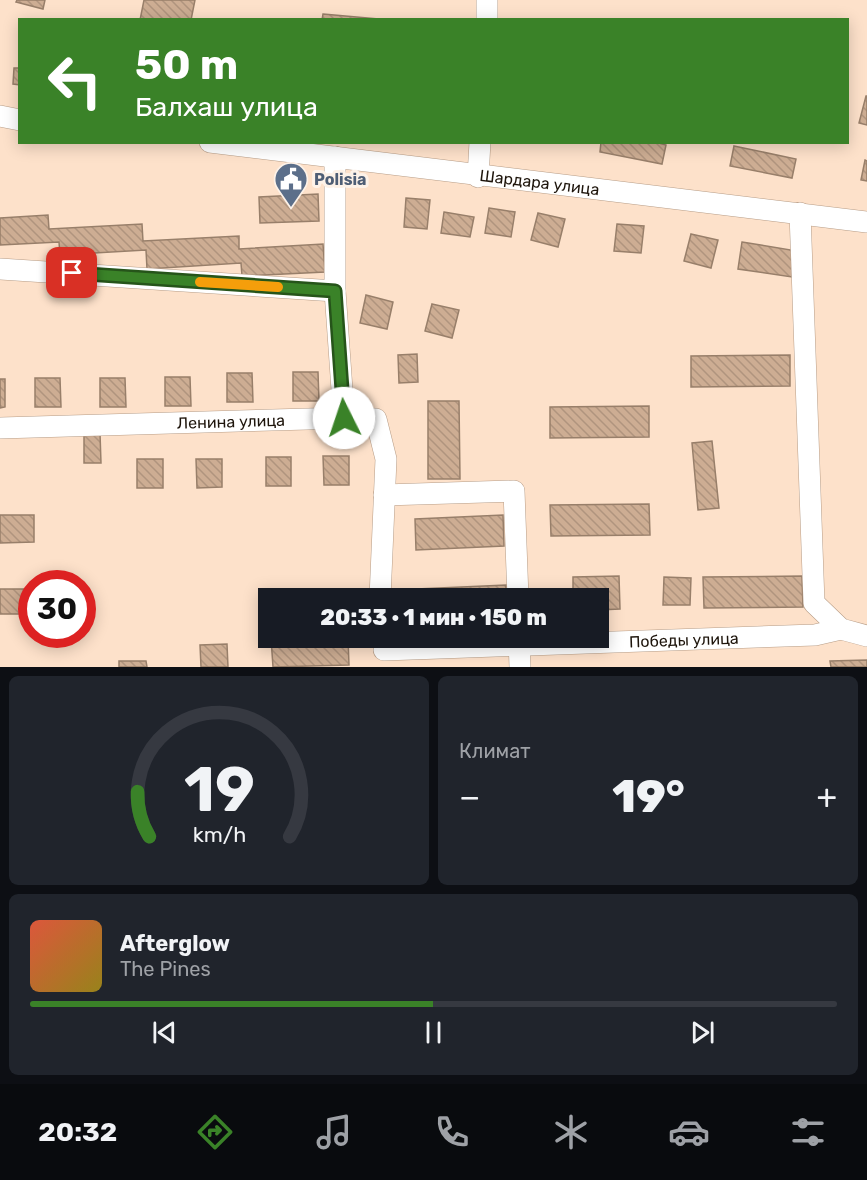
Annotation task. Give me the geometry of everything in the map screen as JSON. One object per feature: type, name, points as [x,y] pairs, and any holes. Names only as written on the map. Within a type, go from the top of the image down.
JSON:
[{"type":"street","points":[[487,0],[487,18]]},
{"type":"street","points":[[0,116],[18,120]]},
{"type":"street","name":"Шардара улица","points":[[227,144],[478,177],[867,222]]},
{"type":"street","points":[[478,177],[480,144]]},
{"type":"street","points":[[335,157],[335,291],[344,418]]},
{"type":"street","points":[[800,213],[814,603],[841,629],[867,636]]},
{"type":"street","points":[[0,269],[335,291]]},
{"type":"street","name":"Ленина улица","points":[[0,428],[376,418],[386,459],[384,495]]},
{"type":"street","points":[[380,588],[384,495],[514,491],[518,588]]},
{"type":"street","name":"Победы улица","points":[[609,639],[815,635],[841,629]]},
{"type":"street","name":"Победы улица","points":[[383,651],[424,648]]},
{"type":"street","points":[[519,648],[520,667]]},
{"type":"building","points":[[17,0],[45,0],[43,9],[16,2]]},
{"type":"building","points":[[144,0],[195,0],[191,18],[140,18]]},
{"type":"building","points":[[323,14],[368,18],[322,18]]},
{"type":"building","points":[[14,68],[18,68],[18,85],[13,84]]},
{"type":"building","points":[[867,96],[867,125],[859,123]]},
{"type":"building","points":[[601,144],[666,145],[662,164],[600,152]]},
{"type":"building","points":[[734,146],[796,159],[792,178],[730,166]]},
{"type":"building","points":[[865,160],[867,161],[867,181],[861,180]]},
{"type":"building","points":[[318,194],[319,221],[260,223],[259,197]]},
{"type":"building","points":[[406,198],[430,200],[427,229],[404,227]]},
{"type":"building","points":[[489,208],[515,212],[511,237],[485,233]]},
{"type":"building","points":[[444,212],[474,217],[470,237],[441,233]]},
{"type":"building","points":[[538,213],[565,219],[558,247],[531,240]]},
{"type":"building","points":[[48,215],[49,229],[142,224],[143,241],[239,236],[239,249],[323,244],[325,272],[242,276],[241,263],[147,269],[146,250],[60,255],[59,242],[0,245],[0,218]]},
{"type":"building","points":[[617,224],[644,226],[641,253],[614,251]]},
{"type":"building","points":[[691,234],[718,240],[711,268],[684,261]]},
{"type":"building","points":[[742,242],[797,251],[792,277],[738,269]]},
{"type":"building","points":[[366,295],[393,302],[387,329],[360,323]]},
{"type":"building","points":[[432,304],[459,310],[452,338],[425,331]]},
{"type":"building","points":[[417,354],[418,382],[399,383],[398,355]]},
{"type":"building","points":[[790,355],[790,386],[691,387],[691,356]]},
{"type":"building","points":[[293,372],[318,372],[319,401],[293,401]]},
{"type":"building","points":[[227,373],[252,373],[253,402],[227,402]]},
{"type":"building","points":[[165,377],[190,377],[191,406],[165,406]]},
{"type":"building","points":[[35,378],[60,378],[61,407],[35,407]]},
{"type":"building","points":[[100,378],[125,378],[126,407],[100,407]]},
{"type":"building","points":[[0,379],[5,379],[5,407],[0,408]]},
{"type":"building","points":[[428,401],[459,401],[460,479],[428,479]]},
{"type":"building","points":[[649,406],[649,437],[550,438],[550,407]]},
{"type":"building","points":[[100,433],[101,463],[84,463],[84,434]]},
{"type":"building","points":[[712,441],[719,508],[698,510],[692,443]]},
{"type":"building","points":[[323,456],[349,456],[349,485],[324,485]]},
{"type":"building","points":[[266,457],[291,457],[291,486],[266,486]]},
{"type":"building","points":[[137,459],[163,459],[163,488],[137,488]]},
{"type":"building","points":[[196,459],[222,459],[222,487],[197,488]]},
{"type":"building","points":[[649,504],[650,535],[551,536],[550,505]]},
{"type":"building","points":[[0,515],[34,515],[34,542],[0,543]]},
{"type":"building","points":[[503,515],[504,546],[416,550],[415,519]]},
{"type":"building","points":[[619,576],[620,609],[609,610],[609,588],[573,588],[573,577]]},
{"type":"building","points":[[802,576],[803,607],[704,608],[703,577]]},
{"type":"building","points":[[664,577],[691,578],[690,605],[663,605]]},
{"type":"building","points":[[506,585],[506,588],[439,588]]},
{"type":"building","points":[[0,589],[18,589],[18,614],[0,614]]},
{"type":"building","points":[[227,644],[228,667],[201,667],[200,645]]},
{"type":"building","points":[[272,648],[348,648],[349,665],[273,667]]},
{"type":"building","points":[[867,660],[867,667],[831,667],[830,661]]},
{"type":"building","points":[[119,661],[146,661],[147,667],[119,667]]},
{"type":"slow traffic","points":[[200,282],[278,287]]},
{"type":"place","name":"Polisia","points":[[291,208]]},
{"type":"route","points":[[72,273],[335,291],[344,418]]}]
